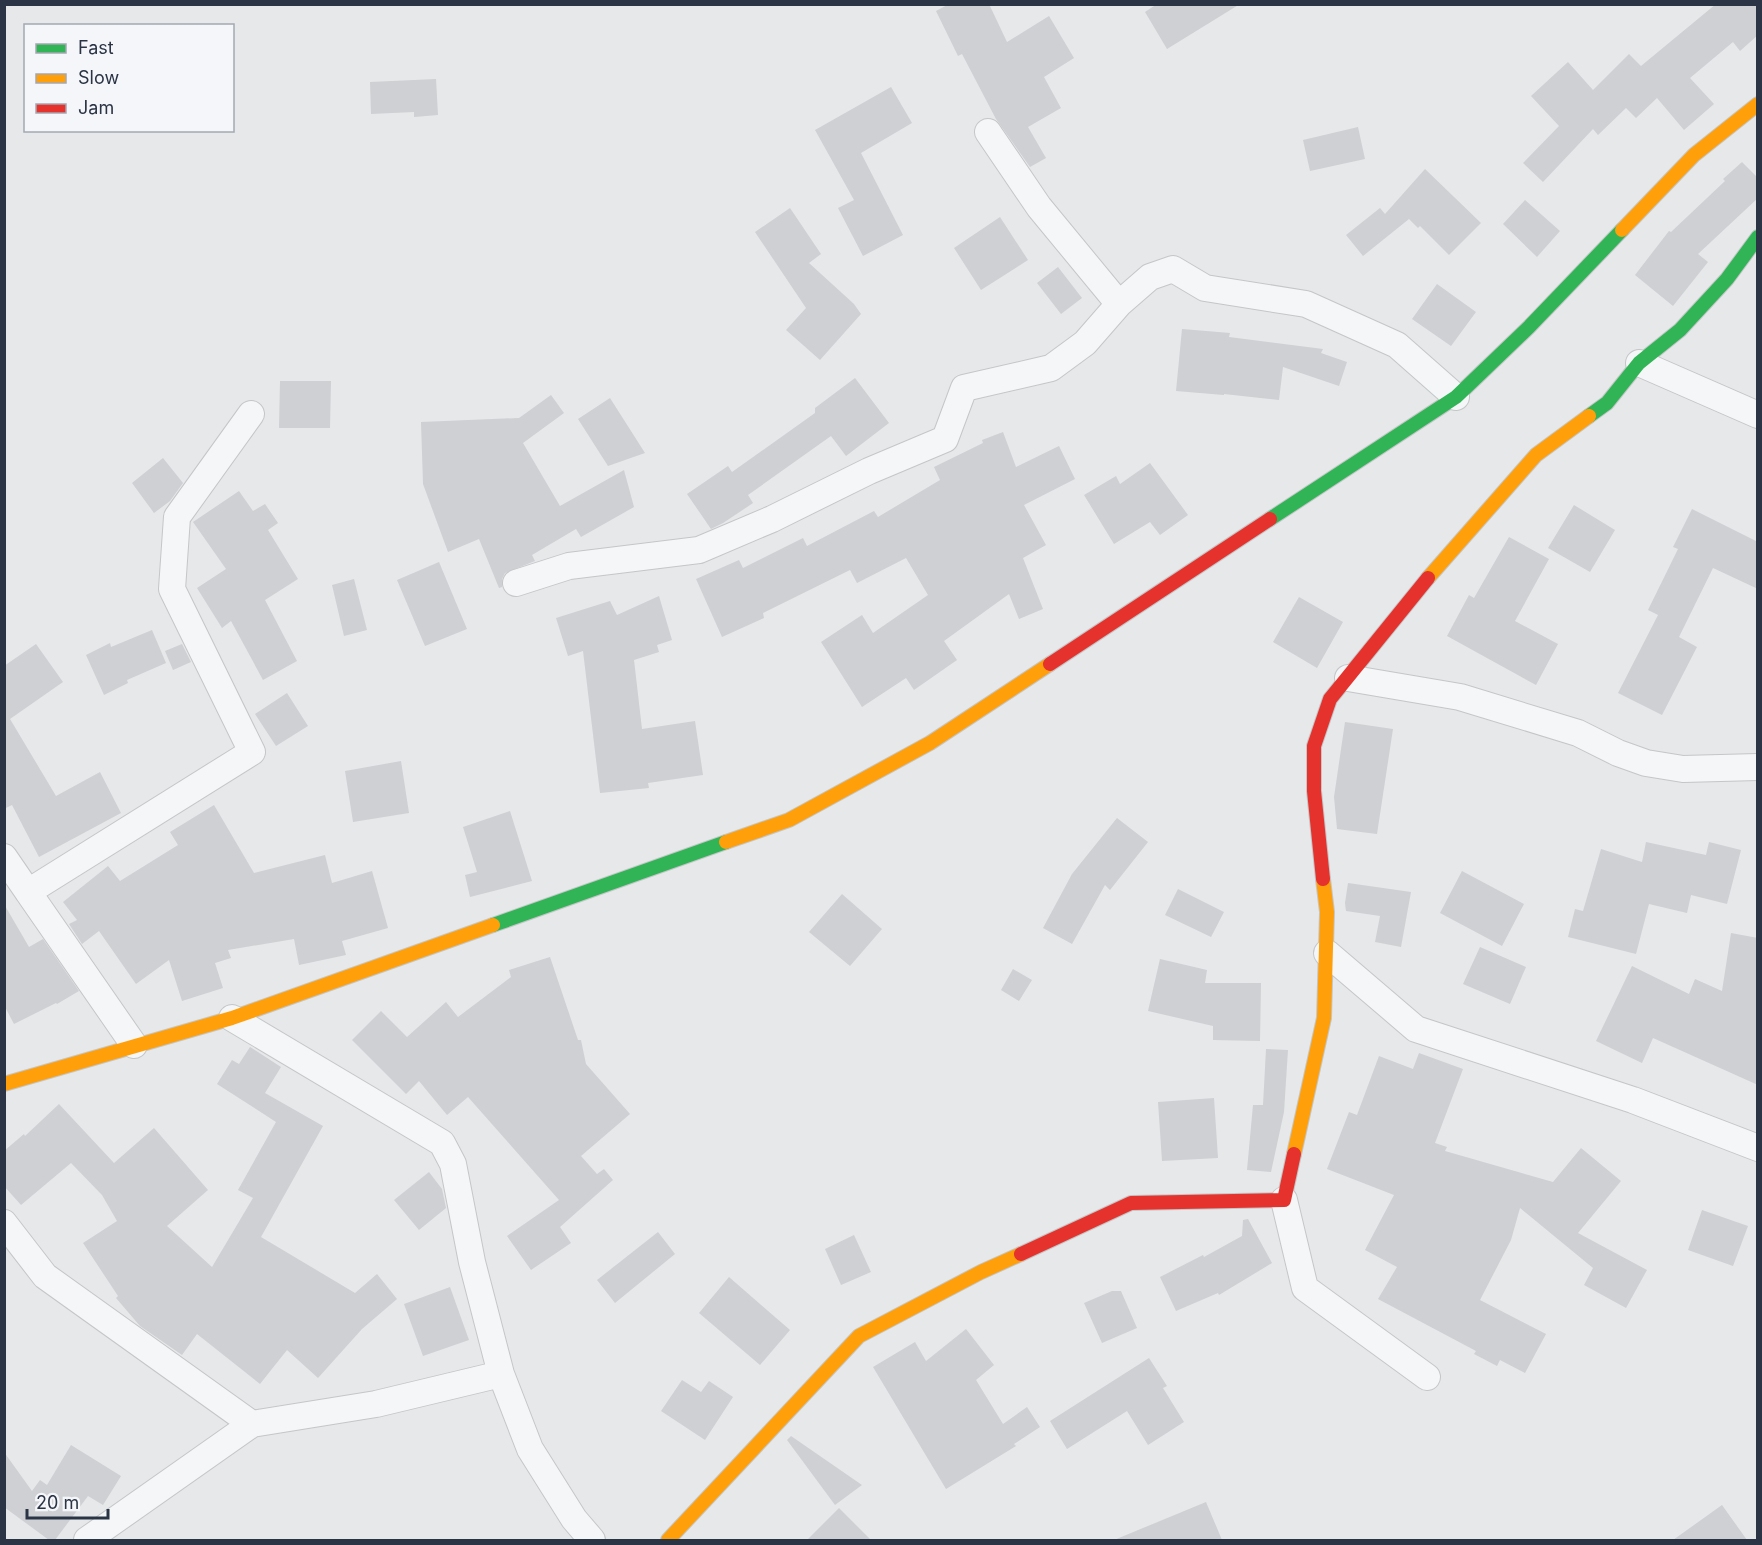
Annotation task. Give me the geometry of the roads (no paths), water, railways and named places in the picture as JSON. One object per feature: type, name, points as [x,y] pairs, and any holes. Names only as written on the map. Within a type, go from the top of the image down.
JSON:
[{"type":"street","points":[[4,1084],[232,1018],[789,820],[930,743],[1456,397],[1529,327],[1694,155],[1758,104]]},
{"type":"street","points":[[988,132],[1039,207],[1119,304]]},
{"type":"street","points":[[1427,1377],[1305,1288],[1284,1200],[1324,1018],[1327,912],[1314,791],[1314,746],[1330,699],[1406,603],[1536,455],[1607,403],[1639,363],[1680,330],[1727,279],[1758,237]]},
{"type":"street","points":[[516,583],[569,566],[699,550],[772,519],[869,471],[945,438],[964,388],[1051,368],[1085,342],[1119,304],[1150,277],[1173,269],[1205,288],[1306,304],[1397,345],[1456,397]]},
{"type":"street","points":[[1639,363],[1758,415]]},
{"type":"street","points":[[28,892],[252,752],[172,589],[177,517],[251,414]]},
{"type":"street","points":[[1348,678],[1460,697],[1578,734],[1646,763],[1683,770],[1758,767]]},
{"type":"street","points":[[4,857],[134,1045]]},
{"type":"street","points":[[1327,952],[1416,1029],[1633,1100],[1758,1148]]},
{"type":"street","points":[[232,1018],[442,1143],[453,1164],[472,1263],[501,1374],[530,1449],[574,1519],[592,1540]]},
{"type":"street","points":[[668,1540],[859,1336],[981,1272],[1131,1203],[1284,1200]]},
{"type":"street","points":[[4,1223],[45,1276],[252,1424]]},
{"type":"street","points":[[87,1540],[252,1424],[376,1404],[501,1374]]}]
